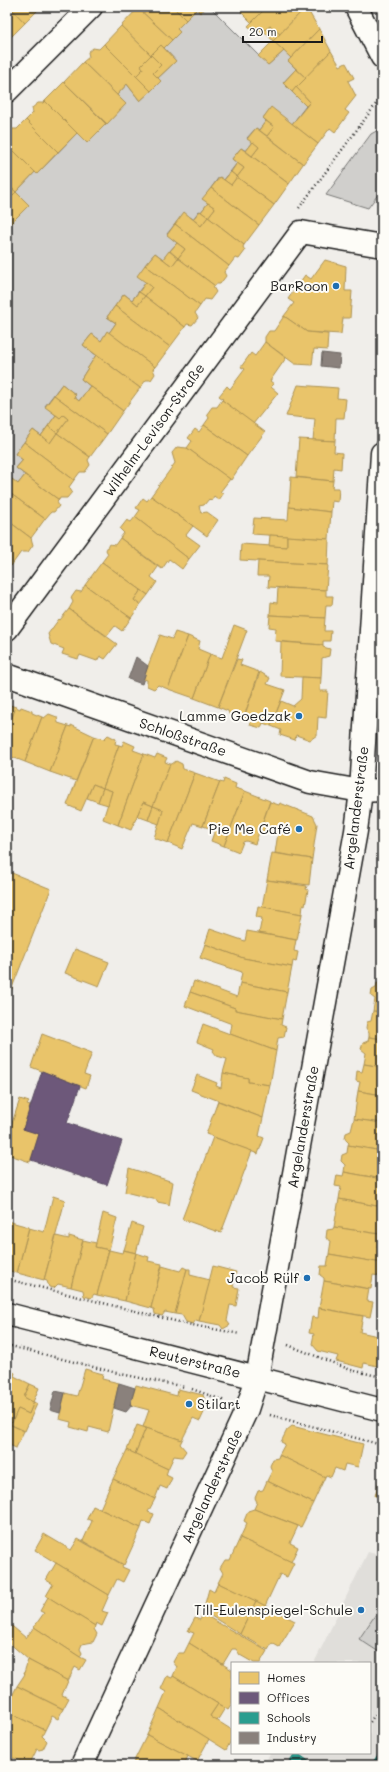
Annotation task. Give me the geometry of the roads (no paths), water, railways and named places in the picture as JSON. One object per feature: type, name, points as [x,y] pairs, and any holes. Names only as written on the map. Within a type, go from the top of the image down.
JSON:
[{"type":"street","points":[[7,91],[91,7]]},
{"type":"street","points":[[356,7],[382,57]]},
{"type":"street","name":"Wilhelm-Levison-Straße","points":[[7,629],[301,232],[382,246]]},
{"type":"street","name":"Argelanderstraße","points":[[82,1765],[247,1408],[257,1378],[356,831],[372,791],[382,453]]},
{"type":"street","name":"Schloßstraße","points":[[7,675],[310,782],[372,791]]},
{"type":"street","name":"Reuterstraße","points":[[7,1314],[382,1410]]},
{"type":"place","name":"BarRoon","points":[[336,286]]},
{"type":"place","name":"Lamme Goedzak","points":[[299,716]]},
{"type":"place","name":"Pie Me Café","points":[[299,829]]},
{"type":"place","name":"Jacob Rülf","points":[[307,1278]]},
{"type":"place","name":"Stilart","points":[[189,1404]]},
{"type":"place","name":"Till-Eulenspiegel-Schule","points":[[361,1610]]}]
